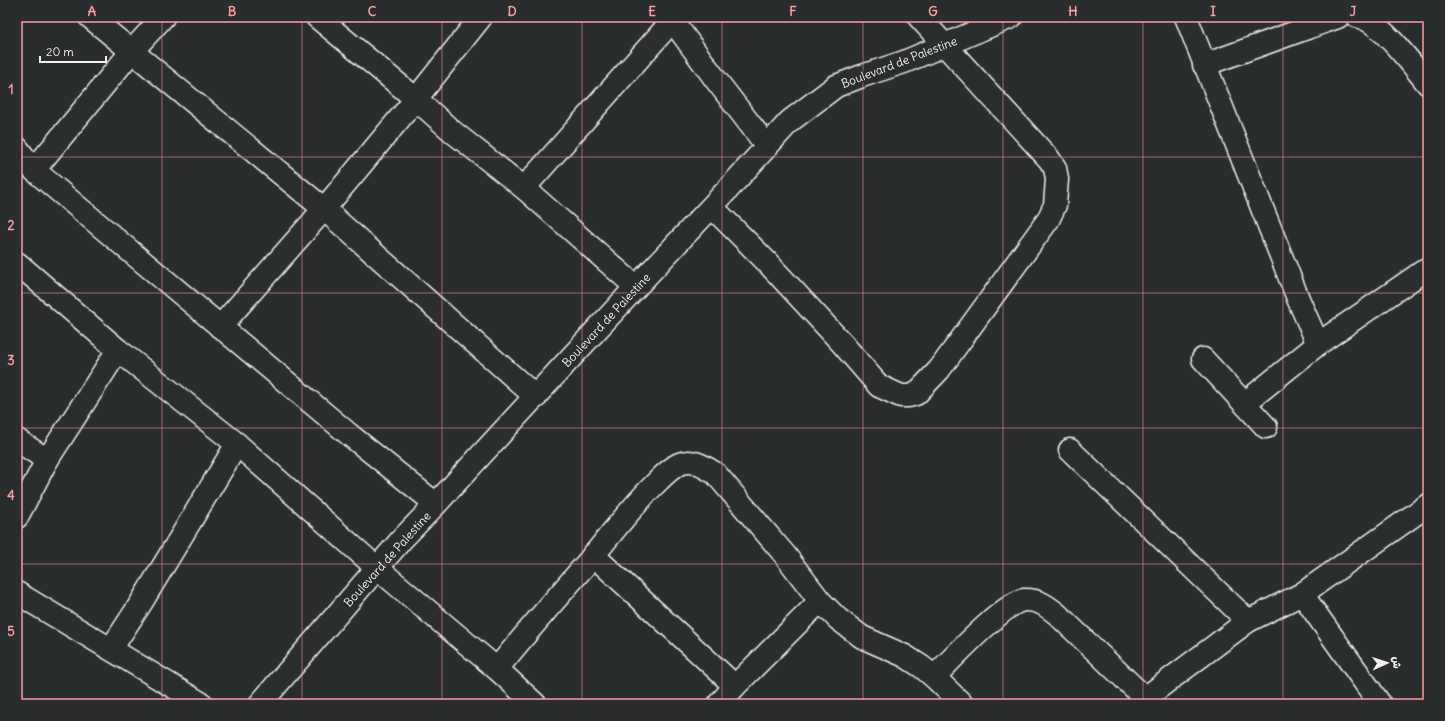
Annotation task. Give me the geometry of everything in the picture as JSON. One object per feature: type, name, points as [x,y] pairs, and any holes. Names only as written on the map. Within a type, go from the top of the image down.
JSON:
[{"type":"street","points":[[90,17],[324,209],[536,397]]},
{"type":"street","points":[[34,170],[132,51],[163,17]]},
{"type":"street","points":[[317,17],[416,99],[453,132],[524,188],[636,287]]},
{"type":"street","points":[[220,327],[324,209],[416,99],[481,17]]},
{"type":"street","points":[[712,207],[766,261],[841,342],[879,386],[901,396],[916,394],[939,370],[1048,220],[1055,205],[1057,179],[1054,168],[1049,159],[919,17]]},
{"type":"street","name":"Boulevard de Palestine","points":[[260,704],[402,539],[536,397],[636,287],[712,207],[766,145],[790,121],[836,86],[904,62],[1011,17]]},
{"type":"street","points":[[1186,17],[1299,301],[1318,344]]},
{"type":"street","points":[[1204,65],[1338,17]]},
{"type":"street","points":[[1358,17],[1374,25],[1383,33],[1402,52],[1428,84]]},
{"type":"street","points":[[524,188],[671,19],[766,145]]},
{"type":"street","points":[[17,148],[34,170],[220,327],[436,504]]},
{"type":"street","points":[[17,263],[118,350],[237,444],[377,568],[497,669],[535,704]]},
{"type":"street","points":[[1246,403],[1318,344],[1428,268]]},
{"type":"street","points":[[17,517],[48,460],[118,350]]},
{"type":"street","points":[[1202,359],[1246,403],[1266,427]]},
{"type":"street","points":[[17,440],[48,460]]},
{"type":"street","points":[[111,649],[141,603],[237,444]]},
{"type":"street","points":[[1070,450],[1248,621]]},
{"type":"street","points":[[497,669],[638,501],[671,469],[680,464],[689,462],[696,463],[716,474],[785,555],[820,601],[851,630],[873,642],[905,656],[934,677],[962,704]]},
{"type":"street","points":[[934,677],[997,616],[1018,602],[1024,600],[1035,600],[1045,604],[1057,614],[1143,701],[1248,621],[1302,594],[1428,505]]},
{"type":"street","points":[[593,555],[735,686]]},
{"type":"street","points":[[17,593],[202,704]]},
{"type":"street","points":[[1302,594],[1380,704]]},
{"type":"street","points":[[719,704],[820,601]]}]
